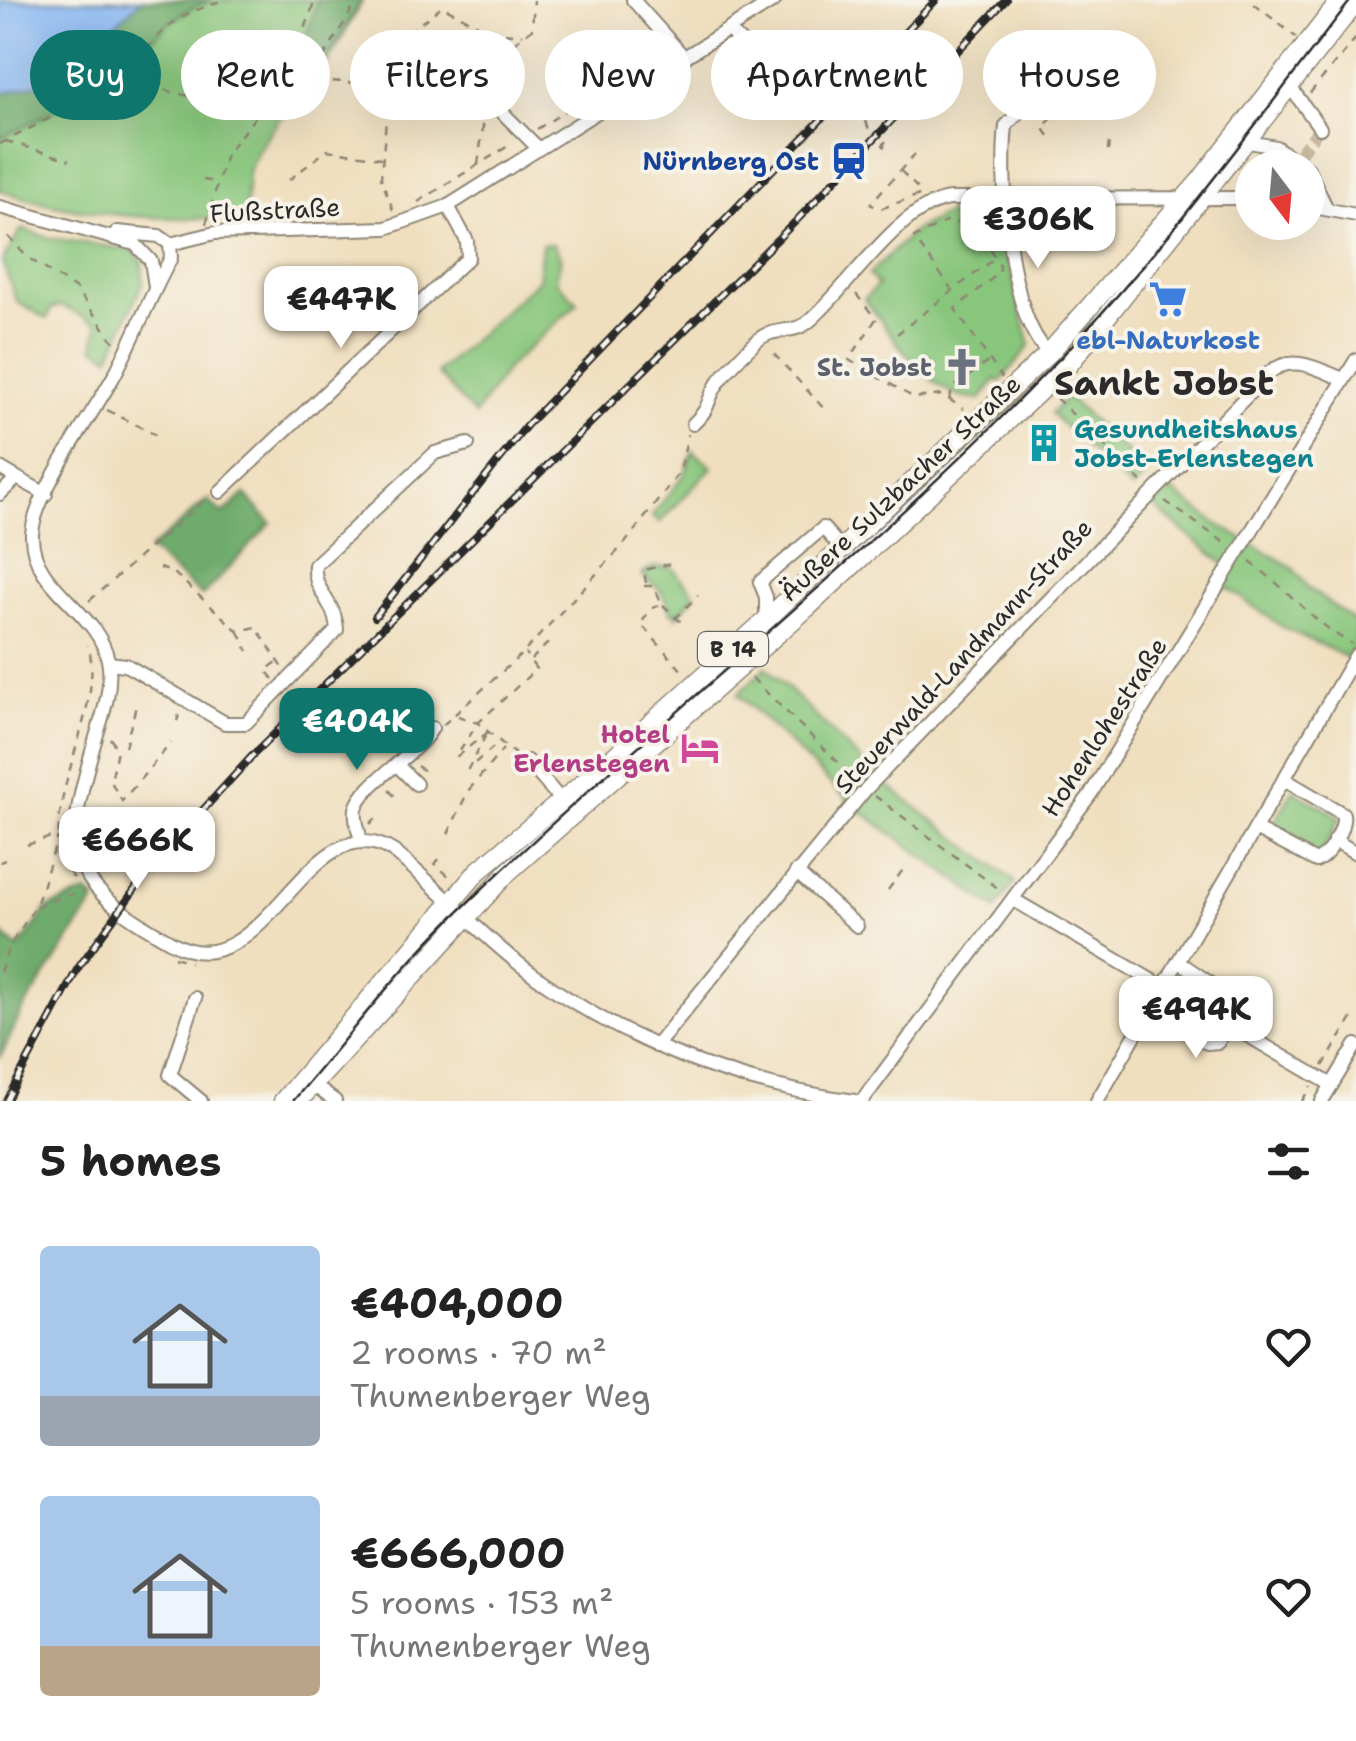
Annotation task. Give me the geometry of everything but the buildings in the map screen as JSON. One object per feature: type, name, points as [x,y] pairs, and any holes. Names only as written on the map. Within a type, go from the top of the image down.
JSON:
[{"type":"main road","name":"Äußere Sulzbacher Straße","points":[[948,466],[983,420],[1050,353],[1184,199],[1341,0]]},
{"type":"main road","name":"Äußere Sulzbacher Straße","points":[[444,896],[707,681],[1070,363],[1249,142],[1356,2]]},
{"type":"main road","name":"Äußere Sulzbacher Straße","points":[[466,916],[610,779],[766,620],[842,550],[914,498]]},
{"type":"main road","name":"B 14","points":[[298,1101],[308,1081],[444,896]]},
{"type":"main road","name":"B 14","points":[[283,1101],[308,1081],[466,916]]},
{"type":"street","points":[[633,0],[660,30]]},
{"type":"street","points":[[728,30],[775,0]]},
{"type":"street","points":[[1291,88],[1300,106],[1319,121],[1320,128]]},
{"type":"street","points":[[511,120],[538,148]]},
{"type":"street","points":[[220,492],[468,258],[468,241],[448,206],[584,120]]},
{"type":"street","points":[[1011,120],[1006,126],[1004,201],[1029,330],[1050,353]]},
{"type":"street","points":[[1249,142],[1283,150]]},
{"type":"street","points":[[693,424],[710,408],[716,387],[760,338],[775,330],[803,326],[892,235],[940,200],[1235,198]]},
{"type":"street","points":[[1325,205],[1327,209],[1356,216]]},
{"type":"street","name":"Flußstraße","points":[[95,230],[159,236],[170,244],[204,234],[400,226],[448,206]]},
{"type":"street","name":"Flußstraße","points":[[0,207],[135,244],[146,253],[155,288]]},
{"type":"street","points":[[170,244],[171,258],[124,355],[46,494],[34,525],[33,549],[44,573],[102,637],[109,663],[101,722],[74,829],[77,860],[102,893],[168,941],[200,953],[223,950],[240,940],[322,861],[361,840],[388,848],[537,978],[656,1046],[771,1086],[859,1101]]},
{"type":"street","name":"Hohenlohestraße","points":[[859,1101],[1090,795],[1356,360]]},
{"type":"street","name":"Steuerwald-Landmann-Straße","points":[[656,1046],[866,789],[1151,491],[1278,366],[1298,362],[1343,378]]},
{"type":"street","points":[[109,663],[126,665],[225,723],[246,723],[337,630],[336,611],[314,576],[316,565],[435,453],[468,444]]},
{"type":"street","points":[[0,468],[46,494]]},
{"type":"street","points":[[0,494],[17,478]]},
{"type":"street","points":[[766,620],[766,597],[760,582],[823,528],[842,550]]},
{"type":"street","points":[[1097,1101],[1356,655]]},
{"type":"street","points":[[361,840],[356,808],[432,728]]},
{"type":"street","points":[[403,761],[416,784]]},
{"type":"street","points":[[526,761],[561,800]]},
{"type":"street","points":[[1255,829],[1316,860],[1324,857],[1334,840],[1344,814],[1284,778]]},
{"type":"street","points":[[1334,840],[1356,853]]},
{"type":"street","points":[[796,872],[857,926]]},
{"type":"street","points":[[1014,900],[1163,987]]},
{"type":"street","points":[[1149,1011],[1213,1044],[1238,1008],[1236,998],[1178,962]]},
{"type":"street","points":[[195,998],[170,1074],[201,1101]]},
{"type":"street","points":[[1228,1024],[1332,1084]]},
{"type":"street","points":[[1322,1101],[1356,1044]]},
{"type":"street","points":[[308,1081],[335,1101]]},
{"type":"street","points":[[768,1101],[771,1086]]},
{"type":"path","points":[[161,33],[188,13],[223,0]]},
{"type":"path","points":[[304,30],[314,0]]},
{"type":"path","points":[[330,46],[358,0]]},
{"type":"path","points":[[525,34],[532,29],[534,0]]},
{"type":"path","points":[[1254,4],[1307,45]]},
{"type":"path","points":[[412,30],[442,6],[492,30]]},
{"type":"path","points":[[1300,106],[1356,38]]},
{"type":"path","points":[[0,144],[41,120]]},
{"type":"path","points":[[204,234],[226,154],[250,120]]},
{"type":"path","points":[[386,120],[381,178],[392,209]]},
{"type":"path","points":[[478,165],[484,120]]},
{"type":"path","points":[[861,120],[869,130]]},
{"type":"path","points":[[1049,120],[1042,127],[1049,136]]},
{"type":"path","points":[[6,140],[70,160]]},
{"type":"path","points":[[1108,151],[1109,140]]},
{"type":"path","points":[[883,143],[889,151]]},
{"type":"path","points":[[289,180],[327,150],[382,158]]},
{"type":"path","points":[[900,170],[923,194],[872,208],[872,198],[915,154]]},
{"type":"path","points":[[204,180],[216,182]]},
{"type":"path","points":[[953,291],[914,238],[928,227],[947,221],[976,226],[996,257],[1000,273],[956,309],[1012,391]]},
{"type":"path","points":[[8,236],[27,257],[76,289],[124,355]]},
{"type":"path","points":[[898,334],[996,257]]},
{"type":"path","points":[[846,284],[876,318],[849,360],[914,398],[942,395],[983,420]]},
{"type":"path","points":[[87,315],[90,306]]},
{"type":"path","points":[[774,354],[828,412]]},
{"type":"path","points":[[950,400],[954,388],[990,360]]},
{"type":"path","points":[[1059,401],[1151,491]]},
{"type":"path","points":[[96,405],[156,435]]},
{"type":"path","points":[[432,728],[455,715],[524,652],[625,544],[680,472],[693,424]]},
{"type":"path","points":[[81,610],[205,496],[220,492]]},
{"type":"path","points":[[1166,502],[1283,585],[1313,621],[1356,646]]},
{"type":"path","points":[[669,564],[644,570],[641,576],[645,586],[658,592],[662,604],[680,622]]},
{"type":"path","points":[[159,568],[173,572],[238,631],[248,651]]},
{"type":"path","points":[[676,619],[698,596]]},
{"type":"path","points":[[662,604],[650,609],[641,624],[707,681]]},
{"type":"path","points":[[238,631],[256,626],[279,656],[278,662],[266,670],[271,677]]},
{"type":"path","points":[[0,972],[9,946],[36,906],[59,835],[94,674],[88,644],[102,637]]},
{"type":"path","points":[[531,660],[547,644],[551,647]]},
{"type":"path","points":[[488,732],[456,757],[478,723],[536,669],[524,652]]},
{"type":"path","points":[[278,662],[292,676]]},
{"type":"path","points":[[756,682],[852,776]]},
{"type":"path","points":[[125,748],[136,706]]},
{"type":"path","points":[[177,721],[180,715]]},
{"type":"path","points":[[455,715],[478,723],[503,748],[526,761]]},
{"type":"path","points":[[101,722],[117,749],[111,782],[122,800],[171,743]]},
{"type":"path","points":[[488,732],[468,768],[499,743]]},
{"type":"path","points":[[448,834],[468,791],[503,748]]},
{"type":"path","points":[[403,761],[428,774]]},
{"type":"path","points":[[381,780],[398,800]]},
{"type":"path","points":[[866,789],[1014,900]]},
{"type":"path","points":[[27,845],[40,837],[74,829]]},
{"type":"path","points":[[36,906],[86,889],[70,874],[59,835]]},
{"type":"path","points":[[439,859],[435,864],[452,880],[444,896]]},
{"type":"path","points":[[888,890],[905,867]]},
{"type":"path","points":[[163,952],[194,962]]},
{"type":"path","points":[[1302,1101],[1356,1012]]},
{"type":"green space","points":[[141,0],[363,0],[330,59],[330,30],[181,30],[181,120],[279,120],[248,172],[245,219],[91,211],[0,190],[0,94],[30,86],[30,120],[161,120],[161,30],[109,30]]},
{"type":"green space","points":[[141,0],[211,0],[180,15],[161,31],[109,30]]},
{"type":"green space","points":[[318,0],[362,0],[330,54],[330,30],[309,30]]},
{"type":"green space","points":[[30,86],[30,120],[36,120],[0,139],[0,94]]},
{"type":"green space","points":[[950,212],[980,213],[985,222],[998,219],[1030,346],[981,399],[946,390],[930,378],[864,299],[878,285],[869,274],[915,230]]},
{"type":"green space","points":[[22,229],[49,238],[132,250],[142,261],[143,283],[110,356],[94,347],[98,324],[62,306],[52,308],[47,319],[17,302],[2,261]]},
{"type":"green space","points":[[542,244],[553,244],[561,258],[556,281],[578,303],[508,367],[475,415],[437,373],[538,280]]},
{"type":"green space","points":[[1067,397],[1149,472],[1132,489],[1051,414]]},
{"type":"green space","points":[[693,451],[712,467],[660,522],[652,516],[684,475]]},
{"type":"green space","points":[[1168,488],[1217,524],[1292,567],[1308,588],[1356,623],[1356,644],[1348,658],[1284,628],[1222,584],[1230,569],[1152,505]]},
{"type":"green space","points":[[245,494],[271,523],[202,596],[149,550],[207,500],[223,514]]},
{"type":"green space","points":[[671,567],[695,594],[676,618],[678,612],[671,613],[661,591],[642,575],[651,568]]},
{"type":"green space","points":[[766,667],[879,779],[1015,882],[996,909],[854,806],[738,694]]},
{"type":"green space","points":[[1293,790],[1340,817],[1322,854],[1316,857],[1270,831]]},
{"type":"green space","points":[[87,893],[96,900],[22,1011],[0,1058],[0,932],[18,948],[48,908]]},
{"type":"green space","points":[[1186,972],[1231,1005],[1218,1033],[1207,1036],[1162,1010]]},
{"type":"water","points":[[0,0],[141,0],[109,30],[30,30],[30,86],[0,94]]},
{"type":"tunnel","points":[[1302,150],[1320,128]]},
{"type":"tram line","points":[[293,1101],[395,979],[460,910],[927,489],[1076,341],[1184,216],[1351,0]]},
{"type":"railway","points":[[375,617],[527,425],[936,0]]},
{"type":"railway","points":[[6,1101],[78,968],[151,867],[253,755],[798,219],[1006,0]]},
{"type":"place","name":"Nürnberg Ost","points":[[849,161]]},
{"type":"place","name":"ebl-Naturkost","points":[[1168,299]]},
{"type":"place","name":"St. Jobst","points":[[962,367]]},
{"type":"place","name":"Gesundheitshaus Jobst-Erlenstegen","points":[[1044,443]]},
{"type":"place","name":"Hotel Erlenstegen","points":[[700,748]]},
{"type":"district","name":"Sankt Jobst","points":[[1164,383]]}]
